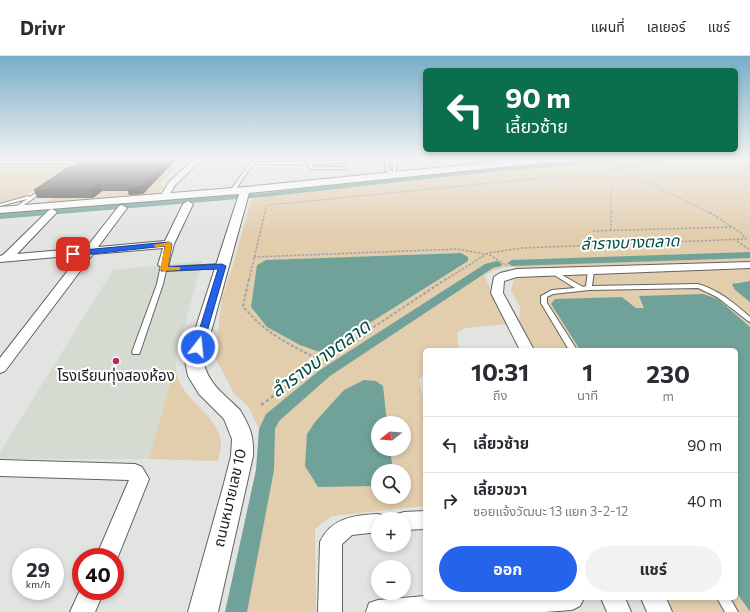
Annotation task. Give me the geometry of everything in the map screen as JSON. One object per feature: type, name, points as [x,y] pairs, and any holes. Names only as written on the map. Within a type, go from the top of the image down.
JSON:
[{"type":"street","points":[[164,197],[171,185]]},
{"type":"street","points":[[0,210],[164,197],[241,194],[307,185]]},
{"type":"street","name":"ถนนหมายเลข 10","points":[[203,612],[235,487],[242,456],[243,440],[233,415],[206,389],[197,376],[194,361],[222,266],[241,194]]},
{"type":"street","points":[[164,267],[169,244],[188,204]]},
{"type":"street","points":[[0,368],[122,208]]},
{"type":"street","points":[[3,259],[52,212]]},
{"type":"street","points":[[3,259],[169,244]]},
{"type":"street","points":[[526,348],[497,293],[498,280],[504,276],[553,272],[750,265]]},
{"type":"street","points":[[0,468],[135,472],[139,479],[136,489],[111,548]]},
{"type":"street","points":[[411,521],[423,520]]},
{"type":"street","points":[[330,612],[331,542],[344,528],[356,524],[371,523]]},
{"type":"street","points":[[82,612],[88,600]]},
{"type":"street","points":[[378,612],[546,600]]},
{"type":"street","points":[[614,600],[619,612]]},
{"type":"street","points":[[654,600],[660,612]]},
{"type":"lane","points":[[16,209],[49,185]]},
{"type":"lane","points":[[241,194],[244,185]]},
{"type":"lane","points":[[0,206],[36,194]]},
{"type":"lane","points":[[136,352],[160,284],[164,267],[222,266]]},
{"type":"lane","points":[[586,289],[591,271]]},
{"type":"lane","points":[[553,272],[586,289]]},
{"type":"lane","points":[[572,348],[544,303],[544,296],[552,292],[586,289],[698,286],[709,289],[727,300],[750,320]]},
{"type":"lane","points":[[724,600],[732,612]]},
{"type":"path","points":[[322,361],[266,332],[250,317],[243,306],[266,207],[275,203],[465,185]]},
{"type":"path","points":[[611,188],[611,231]]},
{"type":"path","points":[[594,231],[734,227]]},
{"type":"path","points":[[737,240],[750,250]]},
{"type":"path","points":[[254,258],[458,250],[488,253],[498,258],[515,274]]},
{"type":"shaded area","points":[[0,185],[40,185],[22,198],[0,204]]},
{"type":"shaded area","points":[[153,185],[165,186],[157,194],[44,204],[53,197],[101,190],[148,191]]},
{"type":"shaded area","points":[[371,185],[750,185],[750,261],[520,269],[515,267],[506,267],[484,275],[507,324],[465,328],[457,333],[459,348],[423,348],[423,376],[419,380],[423,397],[423,506],[332,516],[315,529],[316,612],[227,612],[262,441],[260,431],[248,406],[234,394],[215,357],[222,298],[251,200],[254,198]],"holes":[[[461,253],[468,257],[257,265],[266,260]]]},
{"type":"shaded area","name":"โรงเรียนทุ่งสองห้อง","points":[[202,261],[149,459],[0,459],[0,452],[113,270]]},
{"type":"shaded area","points":[[750,269],[750,281],[737,282],[735,290],[750,302],[750,327],[718,299],[639,297],[645,308],[636,308],[622,297],[551,304],[579,348],[531,348],[519,326],[520,307],[511,291],[514,279],[523,277]]},
{"type":"shaded area","points":[[176,360],[176,374],[181,385],[187,394],[209,417],[219,435],[221,447],[218,461],[149,459]]},
{"type":"shaded area","points":[[738,595],[749,612],[671,612],[665,600],[738,600]]},
{"type":"water","points":[[461,253],[468,257],[468,261],[322,353],[300,345],[267,327],[251,307],[257,265],[266,260]]},
{"type":"water","points":[[750,281],[750,302],[735,290],[732,284]]},
{"type":"water","points":[[703,294],[718,299],[750,327],[750,612],[738,595],[738,348],[579,348],[551,304],[555,299],[622,297],[636,308],[644,308],[639,296]]},
{"type":"water","points":[[364,380],[376,381],[383,386],[386,416],[371,416],[371,456],[391,456],[392,464],[371,464],[371,486],[318,487],[305,466],[307,434],[315,422],[344,390]]},
{"type":"building","points":[[42,185],[98,185],[91,190],[34,190]]},
{"type":"building","points":[[129,185],[142,185],[141,186],[127,188]]},
{"type":"waterway","points":[[0,216],[263,195],[355,185]]},
{"type":"waterway","name":"ลำรางบางตลาด","points":[[512,263],[750,255]]},
{"type":"waterway","name":"ลำรางบางตลาด","points":[[236,612],[265,470],[267,429],[272,418],[325,373],[489,266],[497,264]]},
{"type":"slow traffic","points":[[156,245],[169,244],[163,269],[178,269]]},
{"type":"place","name":"โรงเรียนทุ่งสองห้อง","points":[[116,361]]},
{"type":"route","points":[[73,254],[169,244],[163,269],[222,266],[198,347]]}]
